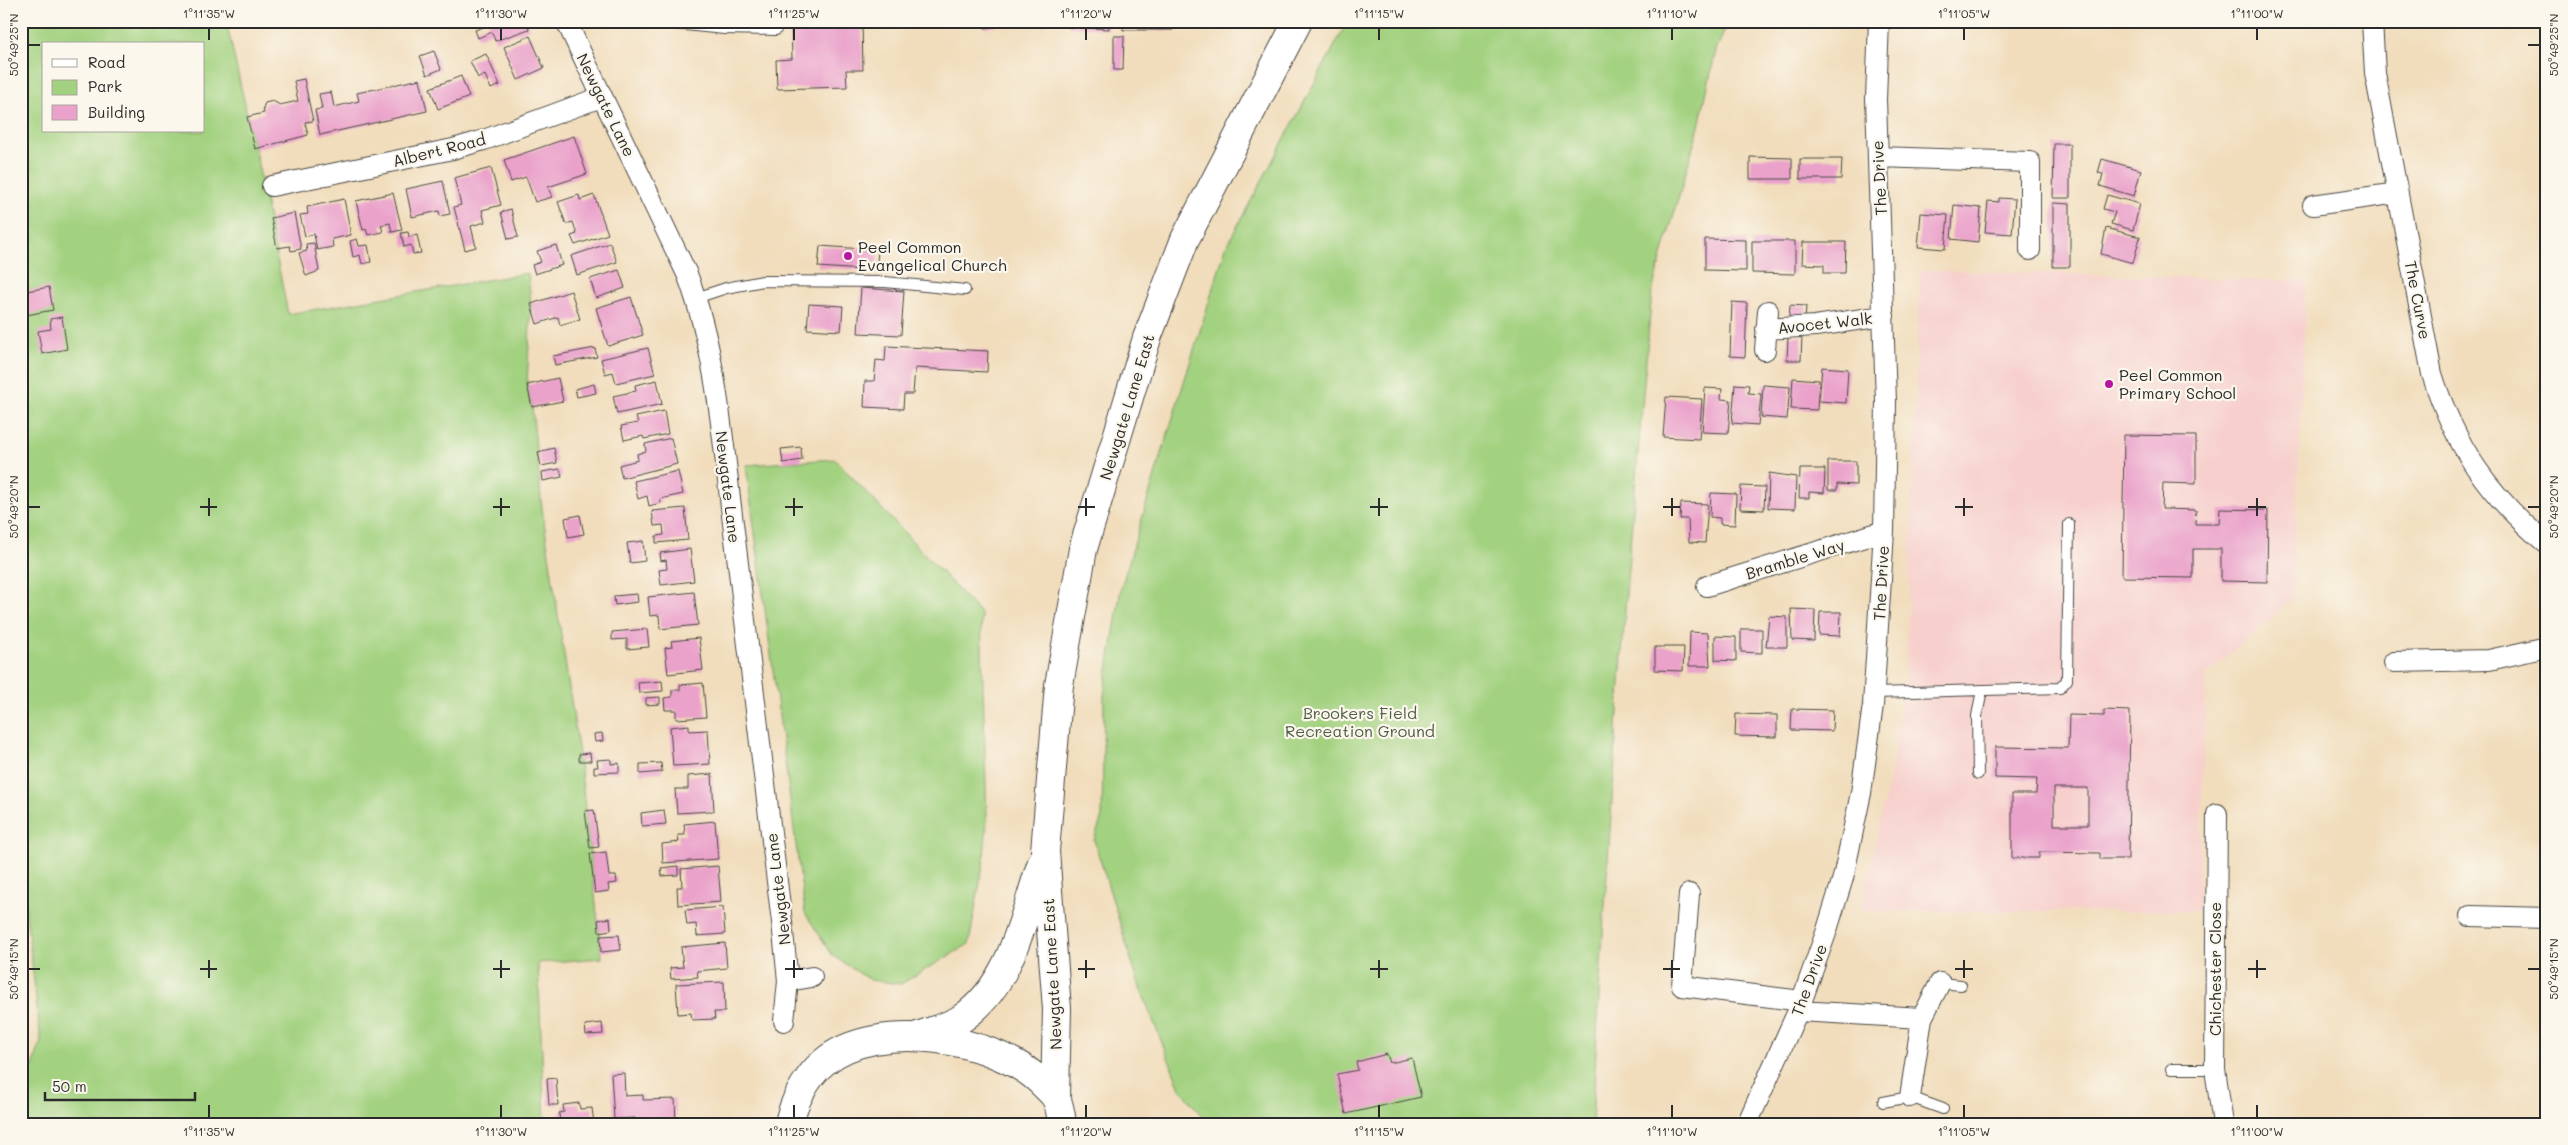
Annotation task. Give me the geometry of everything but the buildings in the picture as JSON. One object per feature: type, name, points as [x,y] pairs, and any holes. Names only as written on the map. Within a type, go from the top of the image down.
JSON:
[{"type":"main road","name":"Newgate Lane East","points":[[1062,1115],[1057,1009],[1045,851],[1061,675],[1084,549],[1147,338],[1185,239],[1298,21]]},
{"type":"main road","name":"Newgate Lane East","points":[[918,1036],[960,1020],[985,998],[1004,974],[1045,851]]},
{"type":"main road","points":[[789,1124],[803,1087],[824,1062],[841,1051],[866,1043],[918,1036],[976,1046],[1022,1066],[1062,1115]]},
{"type":"street","name":"Newgate Lane","points":[[566,21],[653,202],[696,298],[716,395],[788,981],[784,1021]]},
{"type":"street","name":"The Drive","points":[[1747,1124],[1800,1006],[1843,878],[1861,793],[1874,693],[1884,531],[1886,402],[1876,99],[1879,21]]},
{"type":"street","name":"The Curve","points":[[2372,21],[2375,73],[2432,374],[2444,412],[2468,457],[2500,500],[2547,544]]},
{"type":"street","name":"Albert Road","points":[[272,186],[453,149],[484,140],[601,97]]},
{"type":"street","points":[[1878,157],[2030,162],[2030,250]]},
{"type":"street","points":[[2313,205],[2398,193]]},
{"type":"street","name":"Avocet Walk","points":[[1764,350],[1767,320],[1815,326],[1884,316]]},
{"type":"street","name":"Bramble Way","points":[[1707,586],[1884,531]]},
{"type":"street","points":[[2394,662],[2489,660],[2547,647]]},
{"type":"street","name":"Chichester Close","points":[[2217,814],[2215,1069],[2223,1124]]},
{"type":"street","points":[[1689,894],[1682,986],[1800,1006],[1922,1018]]},
{"type":"street","points":[[2470,916],[2547,918]]},
{"type":"street","points":[[788,981],[812,977]]},
{"type":"street","points":[[1910,1097],[1922,1018],[1940,982]]},
{"type":"lane","points":[[646,21],[724,29],[776,30]]},
{"type":"lane","points":[[696,298],[726,288],[763,282],[885,282],[965,290]]},
{"type":"lane","points":[[1874,693],[2060,688],[2067,680],[2069,524]]},
{"type":"lane","points":[[1978,774],[1977,716],[1982,690]]},
{"type":"lane","points":[[1940,982],[1961,984]]},
{"type":"lane","points":[[2171,1069],[2215,1069]]},
{"type":"lane","points":[[1883,1102],[1910,1097],[1943,1109]]},
{"type":"shaded area","name":"Peel Common Primary School","points":[[1920,270],[2306,281],[2293,598],[2206,675],[2198,911],[1861,911],[1892,766],[1906,675]]},
{"type":"green space","points":[[21,21],[226,21],[255,149],[288,314],[528,273],[531,304],[527,385],[532,407],[542,508],[579,754],[602,958],[538,963],[545,1124],[30,1124],[21,1120],[21,1100],[41,1042],[21,870]]},
{"type":"green space","name":"Brookers Field Recreation Ground","points":[[1348,21],[1729,21],[1716,50],[1699,126],[1652,291],[1627,580],[1592,1124],[1208,1124],[1180,1088],[1139,985],[1094,840],[1102,817],[1104,695],[1121,588],[1159,462],[1226,247]]},
{"type":"green space","points":[[835,459],[981,614],[987,820],[984,859],[969,944],[901,984],[870,980],[833,956],[805,913],[746,465]]},
{"type":"place","name":"Peel Common Evangelical Church","points":[[848,256]]},
{"type":"place","name":"Peel Common Primary School","points":[[2109,384]]}]
